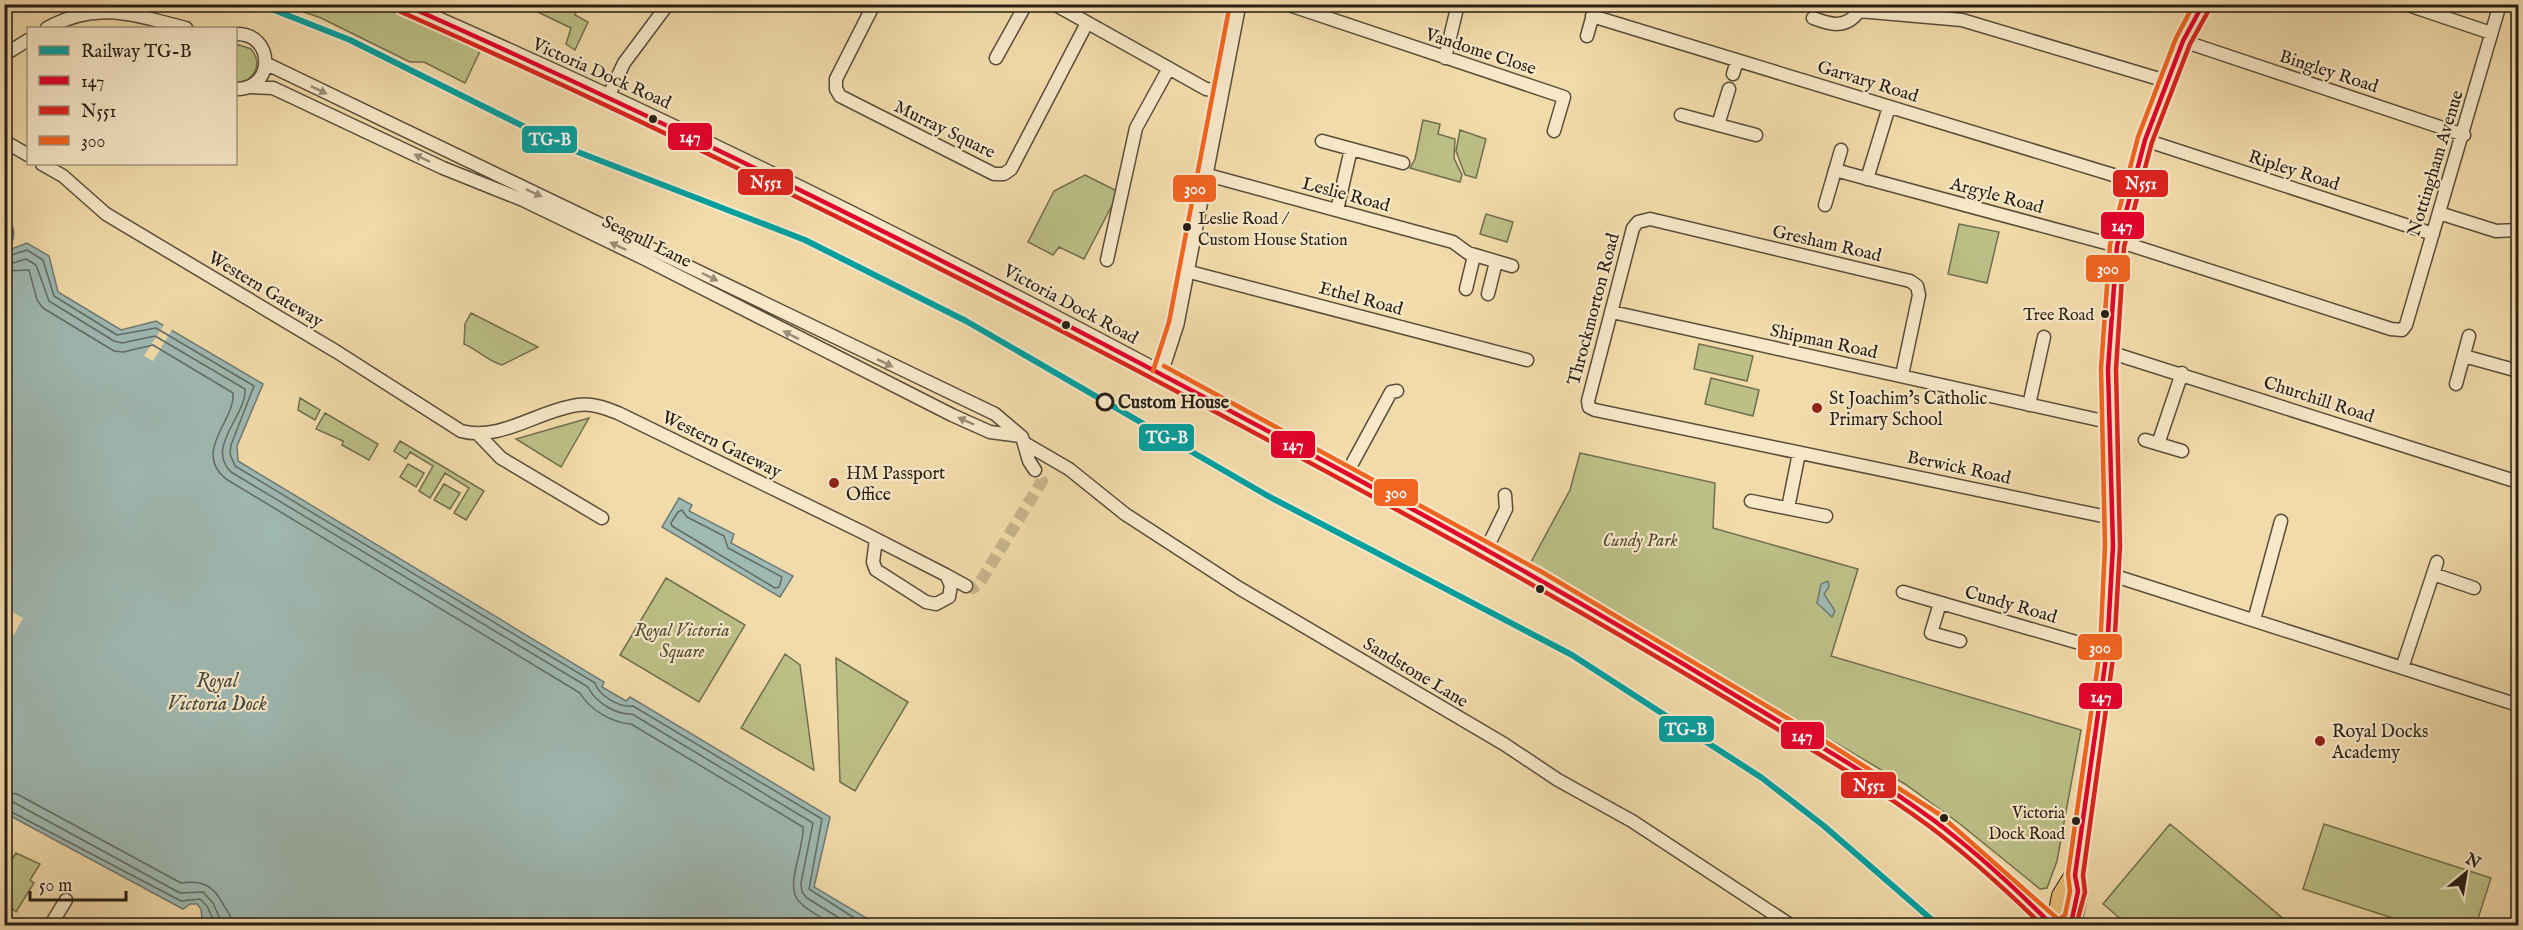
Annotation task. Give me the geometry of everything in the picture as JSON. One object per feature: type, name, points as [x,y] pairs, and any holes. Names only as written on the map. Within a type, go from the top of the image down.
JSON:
[{"type":"main road","points":[[2063,926],[2070,922],[2074,913],[2078,891],[2075,875],[2107,651],[2112,574],[2108,422],[2109,352],[2117,243],[2145,140],[2166,81],[2183,41],[2203,4]]},
{"type":"main road","points":[[2055,926],[2062,896],[2075,875]]},
{"type":"street","name":"Victoria Dock Road","points":[[402,4],[608,97],[855,214],[1347,473],[1647,642],[1893,792],[1972,851],[2055,926]]},
{"type":"street","points":[[608,97],[624,63],[668,4]]},
{"type":"street","name":"Murray Square","points":[[874,4],[836,79],[836,89],[840,96],[994,174],[1004,174],[1011,169],[1087,23]]},
{"type":"street","points":[[996,58],[1026,4]]},
{"type":"street","points":[[1054,4],[1206,88],[1220,91]]},
{"type":"street","points":[[1160,373],[1171,345],[1238,4]]},
{"type":"street","name":"Vandome Close","points":[[1286,4],[1564,97],[1554,131]]},
{"type":"street","points":[[1445,57],[1458,4]]},
{"type":"street","points":[[2405,4],[2491,33]]},
{"type":"street","name":"Nottingham Avenue","points":[[2117,243],[2391,330],[2402,330],[2406,325],[2464,135],[2500,4]]},
{"type":"street","points":[[49,27],[76,13],[108,9],[178,27]]},
{"type":"street","name":"Garvary Road","points":[[1587,36],[1594,10],[1737,61],[2133,181]]},
{"type":"street","points":[[1813,18],[1827,24],[1841,25],[1854,18],[1859,12],[1962,20],[2166,81]]},
{"type":"street","points":[[237,34],[250,36],[257,41],[262,47],[267,64],[264,73],[251,87]]},
{"type":"street","points":[[4,55],[27,41]]},
{"type":"street","name":"Bingley Road","points":[[2183,41],[2464,135]]},
{"type":"street","points":[[1733,74],[1737,61]]},
{"type":"street","name":"Seagull Lane","points":[[267,64],[994,414],[1024,440]]},
{"type":"street","points":[[1107,260],[1136,128],[1169,68]]},
{"type":"street","name":"Seagull Lane","points":[[237,89],[273,88],[443,168],[523,200],[692,282],[740,310],[952,415],[990,432],[1024,440]]},
{"type":"street","points":[[1718,125],[1729,88]]},
{"type":"street","points":[[1867,179],[1889,107]]},
{"type":"street","points":[[1681,115],[1756,135]]},
{"type":"street","name":"Ripley Road","points":[[2145,140],[2433,234]]},
{"type":"street","points":[[4,141],[27,154]]},
{"type":"street","points":[[1322,141],[1403,163]]},
{"type":"street","points":[[1336,210],[1351,149]]},
{"type":"street","points":[[1825,205],[1841,150]]},
{"type":"street","name":"Western Gateway","points":[[44,165],[63,176],[115,220],[337,352],[461,431],[477,434],[577,405],[597,406],[618,413],[876,539],[966,586]]},
{"type":"street","name":"Argyle Road","points":[[1835,170],[2117,243]]},
{"type":"street","name":"Leslie Road","points":[[1204,174],[1453,242],[1474,256],[1512,266]]},
{"type":"street","points":[[2439,213],[2505,232],[2518,230]]},
{"type":"street","name":"Gresham Road","points":[[1638,222],[1650,219],[1910,281],[1917,286],[1919,296],[1902,375]]},
{"type":"street","name":"Throckmorton Road","points":[[1589,407],[1633,228],[1638,222]]},
{"type":"street","points":[[1466,289],[1474,256]]},
{"type":"street","points":[[1488,294],[1496,262]]},
{"type":"street","name":"Ethel Road","points":[[1186,271],[1527,360]]},
{"type":"street","name":"Shipman Road","points":[[1612,312],[2108,422]]},
{"type":"street","points":[[2456,384],[2469,336]]},
{"type":"street","points":[[2029,405],[2044,337]]},
{"type":"street","name":"Churchill Road","points":[[2109,352],[2182,373],[2518,482]]},
{"type":"street","points":[[2464,356],[2518,371]]},
{"type":"street","points":[[2158,444],[2182,373]]},
{"type":"street","points":[[1347,473],[1390,392],[1396,391]]},
{"type":"street","name":"Berwick Road","points":[[1589,407],[2112,518]]},
{"type":"street","name":"Western Gateway","points":[[477,434],[501,458],[602,518]]},
{"type":"street","points":[[1024,440],[1029,461],[1035,470]]},
{"type":"street","name":"Sandstone Lane","points":[[1024,440],[1069,469],[1125,514],[1239,588],[1504,744],[1558,780],[1632,821],[1792,926]]},
{"type":"street","points":[[2145,440],[2182,451]]},
{"type":"street","points":[[1788,508],[1799,453]]},
{"type":"street","points":[[1485,550],[1506,509],[1505,495]]},
{"type":"street","points":[[1751,501],[1826,516]]},
{"type":"street","points":[[2254,620],[2281,521]]},
{"type":"street","points":[[876,539],[873,562],[876,570],[926,602],[936,604],[949,597],[951,585],[946,575]]},
{"type":"street","points":[[2402,668],[2435,568],[2474,588]]},
{"type":"street","points":[[2112,574],[2518,705]]},
{"type":"street","name":"Cundy Road","points":[[1903,592],[2107,651]]},
{"type":"street","name":"Cundy Road","points":[[1940,603],[1931,633],[1960,641]]},
{"type":"street","points":[[50,926],[66,900]]},
{"type":"green space","points":[[284,5],[378,5],[480,51],[465,83],[424,62],[410,62],[321,18]]},
{"type":"green space","points":[[523,5],[579,5],[575,15],[588,22],[575,50],[566,44],[571,28]]},
{"type":"green space","points":[[237,44],[251,49],[255,54],[257,66],[252,75],[237,82]]},
{"type":"green space","points":[[1423,120],[1440,124],[1438,134],[1455,139],[1454,158],[1462,175],[1460,182],[1410,168],[1415,159]]},
{"type":"green space","points":[[1460,130],[1486,139],[1476,178],[1465,175],[1456,151]]},
{"type":"green space","points":[[1085,175],[1119,192],[1084,259],[1059,247],[1053,255],[1028,242],[1054,191]]},
{"type":"green space","points":[[1486,214],[1513,222],[1507,242],[1480,234]]},
{"type":"green space","points":[[1959,224],[1999,232],[1987,283],[1948,274]]},
{"type":"green space","points":[[471,313],[538,347],[502,365],[492,361],[464,344],[465,324]]},
{"type":"green space","points":[[1699,344],[1753,356],[1747,381],[1694,369]]},
{"type":"green space","points":[[1711,378],[1759,390],[1753,416],[1705,404]]},
{"type":"green space","points":[[300,398],[320,410],[315,420],[298,410]]},
{"type":"green space","points":[[325,413],[378,444],[369,460],[342,445],[343,441],[316,429]]},
{"type":"green space","points":[[589,418],[561,467],[516,439]]},
{"type":"green space","points":[[400,441],[484,491],[466,520],[454,513],[469,488],[445,473],[430,498],[419,491],[433,466],[410,452],[406,459],[394,451]]},
{"type":"green space","name":"Cundy Park","points":[[1580,453],[1715,483],[1713,528],[1858,569],[1831,656],[2081,730],[2057,861],[2047,888],[2040,889],[1960,824],[1905,784],[1531,562],[1570,490]]},
{"type":"green space","points":[[408,464],[424,473],[416,487],[400,477]]},
{"type":"green space","points":[[444,484],[460,493],[450,509],[434,500]]},
{"type":"green space","name":"Royal Victoria Square","points":[[666,578],[745,625],[699,702],[620,655]]},
{"type":"green space","points":[[785,654],[800,665],[814,770],[741,728]]},
{"type":"green space","points":[[836,658],[908,702],[855,791],[840,782]]},
{"type":"green space","points":[[2170,824],[2291,925],[2128,925],[2103,904]]},
{"type":"green space","points":[[2324,824],[2491,878],[2476,925],[2414,925],[2303,889]]},
{"type":"green space","points":[[16,853],[40,864],[30,880],[34,883],[16,912],[7,899],[4,875]]},
{"type":"water","name":"Royal Victoria Dock","points":[[5,217],[12,225],[14,233],[12,242],[6,251],[27,243],[49,256],[58,292],[121,330],[156,321],[263,384],[237,446],[238,461],[604,682],[602,687],[626,701],[630,697],[830,817],[814,887],[878,925],[214,925],[202,919],[201,909],[197,904],[190,904],[183,909],[5,813]]},
{"type":"water","points":[[679,498],[692,505],[689,511],[734,534],[731,543],[793,576],[780,597],[662,527]]},
{"type":"water","points":[[1828,581],[1829,587],[1824,594],[1835,611],[1832,617],[1817,603],[1821,584]]},
{"type":"pier","points":[[165,323],[173,328],[153,361],[144,356]]},
{"type":"pier","points":[[5,608],[23,618],[8,645],[5,643]]},
{"type":"tunnel","points":[[966,586],[973,588],[979,584],[1042,481],[1035,470]]},
{"type":"rail line","name":"TG-B","points":[[259,4],[350,40],[565,147],[805,240],[966,321],[1268,496],[1572,655],[1762,778],[1824,826],[1939,926]]},
{"type":"transit line","name":"147","points":[[403,4],[663,124],[1046,314],[1504,560],[1661,650],[1885,786],[1964,844],[2053,926]]},
{"type":"transit line","name":"300","points":[[1153,371],[1169,322],[1230,4]]},
{"type":"transit line","name":"300","points":[[2058,920],[2065,915],[2070,891],[2068,874],[2100,650],[2105,546],[2101,368],[2110,245],[2138,137],[2176,38],[2194,4]]},
{"type":"transit line","name":"147","points":[[2064,926],[2072,919],[2078,891],[2075,875],[2107,651],[2113,546],[2108,369],[2117,246],[2145,140],[2183,41],[2203,4]]},
{"type":"transit line","name":"N551","points":[[2076,926],[2085,892],[2083,875],[2114,651],[2120,546],[2116,369],[2124,247],[2152,142],[2190,44],[2210,8]]},
{"type":"transit line","name":"N551","points":[[399,11],[662,132],[921,259],[1178,392],[1471,550],[1661,659],[1882,794],[1958,849],[2043,926]]},
{"type":"transit line","name":"300","points":[[1164,366],[1542,572],[1817,736],[1939,814],[2059,920]]},
{"type":"place","name":"Leslie Road / Custom House Station","points":[[1187,227]]},
{"type":"place","name":"Tree Road","points":[[2105,314]]},
{"type":"place","name":"Custom House","points":[[1105,402]]},
{"type":"place","name":"St Joachim's Catholic Primary School","points":[[1817,408]]},
{"type":"place","name":"HM Passport Office","points":[[834,483]]},
{"type":"place","name":"Royal Docks Academy","points":[[2320,741]]},
{"type":"place","name":"Victoria Dock Road","points":[[2076,821]]}]
